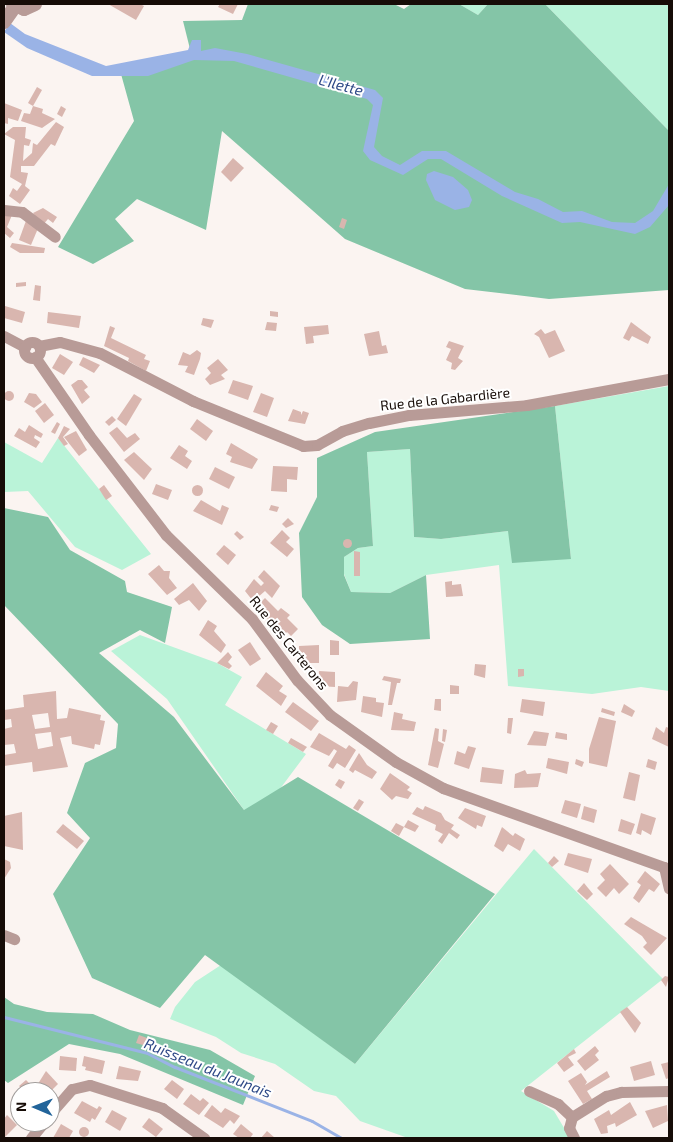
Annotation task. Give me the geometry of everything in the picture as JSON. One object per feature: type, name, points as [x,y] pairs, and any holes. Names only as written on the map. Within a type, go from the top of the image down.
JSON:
[{"type":"street","points":[[5,21],[14,5],[24,9],[35,4]]},
{"type":"street","points":[[4,210],[22,212],[55,237]]},
{"type":"street","name":"Rue des Carterons","points":[[4,336],[25,346],[27,356],[37,352],[88,435],[166,535],[246,612],[297,680],[330,715],[396,762],[443,788],[667,867],[669,888]]},
{"type":"street","name":"Rue de la Gabardière","points":[[37,352],[60,342],[100,353],[193,401],[303,446],[317,445],[353,427],[401,417],[527,405],[669,379]]},
{"type":"street","points":[[60,1103],[72,1089],[80,1085],[144,1102],[174,1115],[204,1138]]},
{"type":"street","points":[[529,1091],[558,1104],[572,1117]]},
{"type":"street","points":[[574,1138],[569,1128],[572,1117],[606,1096],[622,1092],[669,1091]]},
{"type":"green space","points":[[248,4],[394,4],[404,9],[411,4],[459,4],[478,15],[488,4],[545,4],[669,131],[669,290],[549,299],[465,289],[345,239],[222,131],[206,230],[137,199],[115,219],[134,241],[93,264],[58,247],[134,121],[121,74],[192,57],[183,21],[242,20]]},
{"type":"green space","points":[[459,4],[488,4],[478,15]]},
{"type":"green space","points":[[545,4],[669,4],[669,131]]},
{"type":"green space","points":[[669,386],[669,691],[641,687],[592,694],[508,686],[499,565],[426,575],[390,593],[351,592],[344,574],[344,557],[358,548],[373,546],[367,452],[410,449],[414,537],[441,539],[508,531],[571,559],[555,406]]},
{"type":"green space","points":[[555,406],[571,559],[512,563],[508,531],[441,539],[414,537],[410,449],[367,452],[373,546],[358,548],[344,557],[344,575],[351,592],[390,593],[426,575],[430,639],[350,644],[322,625],[302,597],[299,533],[317,497],[317,458],[375,432]]},
{"type":"green space","points":[[58,438],[151,554],[122,570],[75,547],[28,491],[4,492],[4,442],[42,463]]},
{"type":"green space","points":[[4,508],[48,517],[70,550],[125,581],[127,592],[172,607],[165,643],[140,630],[99,653],[174,717],[244,810],[298,777],[495,894],[355,1064],[205,955],[160,1008],[92,978],[53,894],[90,838],[67,813],[85,763],[116,748],[118,724],[4,605]]},
{"type":"green space","points":[[140,635],[217,663],[242,677],[225,705],[306,754],[256,821],[244,810],[167,699],[111,651]]},
{"type":"green space","points":[[534,849],[663,979],[521,1091],[554,1111],[570,1138],[408,1138],[360,1121],[336,1096],[314,1091],[275,1064],[241,1053],[216,1037],[170,1019],[175,1007],[195,982],[221,965],[355,1064]]},
{"type":"green space","points":[[4,997],[14,1004],[47,1012],[93,1014],[130,1030],[210,1050],[255,1076],[243,1105],[120,1054],[69,1044],[8,1083],[4,1080]]},
{"type":"water","name":"L'Ilette","points":[[10,23],[25,34],[106,66],[188,50],[192,40],[201,40],[201,51],[215,48],[247,54],[375,90],[383,98],[374,147],[382,156],[400,165],[422,151],[446,151],[515,192],[538,199],[563,212],[582,211],[612,222],[635,223],[653,211],[669,184],[669,205],[650,227],[635,234],[580,222],[562,223],[502,196],[441,159],[428,159],[403,175],[370,160],[363,151],[373,105],[367,99],[234,61],[194,60],[148,76],[92,76],[27,48],[4,32]]},
{"type":"water","points":[[434,171],[453,177],[468,190],[472,200],[469,207],[455,210],[435,200],[426,180],[427,174]]},
{"type":"building","points":[[108,4],[140,4],[144,6],[136,20]]},
{"type":"building","points":[[220,4],[238,4],[233,14],[218,7]]},
{"type":"building","points":[[37,87],[42,90],[33,106],[28,103]]},
{"type":"building","points":[[4,103],[22,110],[18,121],[8,118],[8,124],[4,123]]},
{"type":"building","points":[[33,106],[43,109],[42,113],[55,119],[42,128],[21,121],[24,113],[30,114]]},
{"type":"building","points":[[61,106],[66,109],[62,117],[57,114]]},
{"type":"building","points":[[56,122],[64,127],[55,146],[51,144],[34,166],[21,166],[21,172],[28,173],[25,186],[30,190],[20,204],[9,196],[13,188],[17,191],[22,184],[10,177],[15,140],[4,134],[13,127],[26,127],[25,138],[31,140],[29,146],[24,145],[23,161],[32,153],[33,143],[37,145]]},
{"type":"building","points":[[233,158],[244,168],[231,182],[221,172]]},
{"type":"building","points":[[43,208],[57,217],[53,223],[48,219],[42,226],[33,213]]},
{"type":"building","points":[[4,213],[12,215],[7,227],[14,233],[10,238],[4,233]]},
{"type":"building","points":[[27,218],[39,226],[31,245],[19,240]]},
{"type":"building","points":[[342,218],[347,220],[344,229],[339,227]]},
{"type":"building","points":[[12,243],[45,248],[44,253],[20,253],[10,247]]},
{"type":"building","points":[[26,282],[26,286],[16,287],[16,283]]},
{"type":"building","points":[[35,285],[41,286],[40,301],[33,300]]},
{"type":"building","points":[[5,306],[25,312],[22,323],[4,318]]},
{"type":"building","points":[[270,311],[278,312],[278,317],[270,316]]},
{"type":"building","points":[[48,312],[81,316],[79,328],[47,323]]},
{"type":"building","points":[[203,318],[214,320],[211,328],[201,325]]},
{"type":"building","points":[[267,322],[277,323],[276,331],[265,330]]},
{"type":"building","points":[[631,322],[651,337],[648,344],[632,336],[629,341],[623,338]]},
{"type":"building","points":[[328,325],[329,334],[313,336],[314,343],[306,344],[304,327]]},
{"type":"building","points":[[110,326],[115,328],[111,338],[146,355],[144,359],[150,361],[146,371],[128,361],[129,358],[104,346]]},
{"type":"building","points":[[541,329],[545,334],[555,330],[565,351],[549,358],[539,337],[534,334]]},
{"type":"building","points":[[379,331],[382,346],[386,345],[388,353],[369,356],[364,334]]},
{"type":"building","points":[[449,341],[464,346],[458,358],[463,361],[455,370],[451,369],[452,363],[446,360],[451,349],[446,347]]},
{"type":"building","points":[[197,350],[201,353],[194,375],[185,372],[188,366],[178,365],[183,352],[190,355]]},
{"type":"building","points":[[60,354],[73,362],[64,375],[52,368]]},
{"type":"building","points":[[83,357],[100,365],[94,373],[79,365]]},
{"type":"building","points":[[218,359],[228,370],[221,375],[225,379],[210,385],[205,379],[211,373],[207,368]]},
{"type":"building","points":[[78,380],[82,380],[88,387],[84,390],[90,397],[82,404],[71,385]]},
{"type":"building","points":[[233,380],[253,386],[248,400],[228,393]]},
{"type":"building","points":[[7,391],[11,391],[14,396],[13,400],[7,401],[4,398],[4,394]]},
{"type":"building","points":[[29,393],[36,394],[42,402],[34,408],[24,402]]},
{"type":"building","points":[[261,393],[274,398],[267,417],[253,412]]},
{"type":"building","points":[[134,394],[142,399],[126,426],[117,419]]},
{"type":"building","points":[[45,403],[54,415],[44,423],[35,411]]},
{"type":"building","points":[[293,409],[301,412],[301,415],[303,411],[309,413],[305,424],[288,421]]},
{"type":"building","points":[[112,416],[116,420],[109,426],[105,422]]},
{"type":"building","points":[[197,419],[213,431],[206,441],[190,429]]},
{"type":"building","points":[[57,422],[60,424],[55,434],[51,432]]},
{"type":"building","points":[[29,425],[43,434],[41,438],[35,435],[34,438],[40,442],[36,448],[14,436],[19,428],[25,432]]},
{"type":"building","points":[[64,426],[70,429],[63,437],[68,444],[64,446],[58,438]]},
{"type":"building","points":[[117,427],[127,438],[135,433],[140,439],[124,452],[109,433]]},
{"type":"building","points":[[76,431],[87,450],[79,456],[64,437]]},
{"type":"building","points":[[231,443],[258,459],[252,469],[230,462],[232,457],[226,454]]},
{"type":"building","points":[[179,445],[188,451],[185,456],[192,461],[187,469],[170,458]]},
{"type":"building","points":[[134,452],[152,469],[144,480],[124,460]]},
{"type":"building","points":[[273,466],[298,467],[297,480],[287,479],[287,492],[271,491]]},
{"type":"building","points":[[215,467],[235,477],[229,489],[209,479]]},
{"type":"building","points":[[156,484],[172,490],[168,500],[152,494]]},
{"type":"building","points":[[197,484],[203,490],[197,496],[191,490]]},
{"type":"building","points":[[104,485],[112,496],[106,500],[99,489]]},
{"type":"building","points":[[201,500],[220,511],[222,505],[229,508],[222,525],[193,511]]},
{"type":"building","points":[[271,505],[279,507],[277,512],[269,510]]},
{"type":"building","points":[[288,518],[294,524],[286,528],[282,524]]},
{"type":"building","points":[[282,530],[290,538],[286,542],[294,549],[287,557],[270,543]]},
{"type":"building","points":[[237,531],[244,537],[240,540],[234,534]]},
{"type":"building","points":[[347,538],[352,543],[347,548],[342,543]]},
{"type":"building","points":[[224,545],[236,555],[228,565],[216,554]]},
{"type":"building","points":[[354,551],[360,552],[360,576],[354,576]]},
{"type":"building","points":[[159,565],[164,571],[170,571],[169,578],[177,588],[167,595],[148,574]]},
{"type":"building","points":[[264,570],[280,586],[272,598],[265,591],[257,598],[261,602],[265,598],[278,611],[281,608],[290,615],[287,618],[298,629],[291,636],[287,632],[284,635],[271,619],[268,620],[245,591],[254,579],[261,586],[264,583],[258,577]]},
{"type":"building","points":[[452,581],[452,585],[461,584],[463,596],[446,597],[445,582]]},
{"type":"building","points":[[193,583],[207,601],[199,611],[189,600],[179,605],[174,599]]},
{"type":"building","points":[[208,620],[217,626],[214,631],[226,645],[221,653],[199,635]]},
{"type":"building","points":[[330,640],[339,641],[339,655],[330,655]]},
{"type":"building","points":[[250,642],[261,659],[250,666],[238,650]]},
{"type":"building","points":[[319,645],[319,663],[299,663],[299,646]]},
{"type":"building","points":[[228,652],[232,657],[228,662],[232,666],[229,669],[217,663]]},
{"type":"building","points":[[475,664],[486,665],[485,678],[474,675]]},
{"type":"building","points":[[518,669],[524,669],[524,676],[518,677]]},
{"type":"building","points":[[319,671],[335,672],[335,687],[318,686]]},
{"type":"building","points":[[266,672],[283,686],[279,691],[287,696],[281,706],[256,686]]},
{"type":"building","points":[[384,676],[401,679],[400,683],[397,683],[392,705],[388,705],[391,682],[382,680]]},
{"type":"building","points":[[353,681],[358,682],[356,700],[337,702],[338,686],[348,687]]},
{"type":"building","points":[[450,685],[459,686],[459,694],[450,694]]},
{"type":"building","points":[[56,691],[57,719],[67,718],[69,708],[101,715],[100,720],[105,721],[100,745],[95,744],[94,749],[72,744],[71,736],[60,738],[68,767],[33,772],[32,762],[4,766],[4,755],[16,753],[14,744],[4,745],[4,729],[12,727],[11,719],[4,720],[4,710],[24,707],[23,695]],"holes":[[[48,713],[50,727],[35,729],[32,715]],[[51,732],[53,746],[38,749],[35,734]]]},
{"type":"building","points":[[363,696],[376,698],[376,702],[384,703],[382,717],[361,712]]},
{"type":"building","points":[[435,699],[441,699],[441,711],[434,710]]},
{"type":"building","points":[[522,699],[545,702],[543,716],[520,712]]},
{"type":"building","points":[[293,702],[319,721],[311,731],[285,712]]},
{"type":"building","points":[[624,704],[635,711],[632,717],[621,712]]},
{"type":"building","points":[[602,708],[615,712],[614,716],[601,712]]},
{"type":"building","points":[[394,712],[403,714],[402,719],[416,722],[414,731],[391,730]]},
{"type":"building","points":[[599,717],[616,721],[607,767],[589,763],[589,749]]},
{"type":"building","points":[[508,718],[513,718],[511,734],[507,733]]},
{"type":"building","points":[[271,722],[278,726],[273,734],[266,730]]},
{"type":"building","points":[[656,727],[664,733],[666,727],[669,728],[669,747],[652,739]]},
{"type":"building","points":[[435,728],[439,729],[438,741],[444,744],[438,768],[428,765]]},
{"type":"building","points":[[443,729],[447,730],[445,742],[442,741]]},
{"type":"building","points":[[534,731],[549,733],[546,746],[527,745]]},
{"type":"building","points":[[556,732],[567,734],[567,740],[555,738]]},
{"type":"building","points":[[319,733],[346,749],[349,745],[356,750],[345,768],[337,763],[333,769],[328,766],[337,751],[334,749],[329,756],[310,747]]},
{"type":"building","points":[[291,738],[307,747],[303,752],[288,743]]},
{"type":"building","points":[[468,746],[476,748],[469,769],[454,764],[457,751],[465,754]]},
{"type":"building","points":[[359,753],[367,765],[377,772],[372,779],[355,770],[353,773],[349,770]]},
{"type":"building","points":[[548,758],[569,762],[567,774],[546,768]]},
{"type":"building","points":[[576,759],[584,762],[582,767],[575,764]]},
{"type":"building","points":[[648,759],[657,762],[655,770],[646,767]]},
{"type":"building","points":[[482,767],[504,770],[502,784],[480,782]]},
{"type":"building","points":[[525,770],[527,774],[541,773],[538,787],[514,788],[515,774]]},
{"type":"building","points":[[629,772],[640,775],[635,801],[623,798]]},
{"type":"building","points":[[390,773],[410,787],[407,790],[412,793],[408,799],[396,796],[392,800],[380,789]]},
{"type":"building","points":[[339,779],[345,782],[341,789],[335,785]]},
{"type":"building","points":[[359,799],[364,802],[358,811],[353,808]]},
{"type":"building","points":[[565,800],[581,804],[577,818],[561,813]]},
{"type":"building","points":[[425,806],[441,813],[445,820],[454,825],[451,829],[460,835],[457,839],[449,833],[442,844],[438,841],[443,834],[435,830],[436,825],[412,814],[417,807],[423,810]]},
{"type":"building","points":[[584,806],[597,810],[594,823],[581,819]]},
{"type":"building","points":[[465,808],[486,816],[482,827],[477,825],[476,829],[458,818]]},
{"type":"building","points":[[22,812],[23,850],[4,846],[4,816]]},
{"type":"building","points":[[641,813],[656,818],[651,835],[642,830],[641,835],[636,833]]},
{"type":"building","points":[[621,819],[635,824],[631,835],[618,831]]},
{"type":"building","points":[[408,820],[419,826],[415,832],[404,827]]},
{"type":"building","points":[[396,823],[404,827],[399,836],[391,831]]},
{"type":"building","points":[[63,824],[84,841],[77,849],[56,832]]},
{"type":"building","points":[[502,827],[513,836],[515,833],[525,839],[520,851],[508,844],[503,852],[494,846]]},
{"type":"building","points":[[568,853],[592,859],[588,873],[564,865]]},
{"type":"building","points":[[554,856],[559,861],[552,867],[548,863]]},
{"type":"building","points":[[4,859],[10,862],[11,868],[4,879]]},
{"type":"building","points":[[610,864],[629,884],[619,894],[614,888],[606,897],[597,888],[605,880],[600,874]]},
{"type":"building","points":[[645,871],[660,884],[654,892],[649,889],[639,903],[633,898],[641,885],[637,882]]},
{"type":"building","points":[[584,883],[593,894],[587,900],[577,891]]},
{"type":"building","points":[[631,917],[667,938],[651,955],[643,947],[647,943],[642,936],[624,924]]},
{"type":"building","points":[[665,976],[669,977],[666,987],[661,980]]},
{"type":"building","points":[[627,1007],[641,1023],[635,1033],[620,1012]]},
{"type":"building","points":[[139,1035],[155,1041],[153,1048],[136,1043]]},
{"type":"building","points":[[595,1046],[599,1051],[595,1055],[599,1060],[585,1071],[577,1061]]},
{"type":"building","points":[[574,1049],[576,1053],[568,1057],[574,1065],[564,1072],[557,1063]]},
{"type":"building","points":[[60,1056],[77,1058],[76,1071],[59,1070]]},
{"type":"building","points":[[84,1056],[105,1061],[102,1074],[85,1070],[86,1067],[82,1066]]},
{"type":"building","points":[[651,1061],[655,1075],[634,1081],[630,1067]]},
{"type":"building","points":[[669,1062],[669,1078],[666,1079],[661,1064]]},
{"type":"building","points":[[119,1066],[141,1071],[138,1081],[116,1079]]},
{"type":"building","points":[[46,1071],[56,1082],[39,1082]]},
{"type":"building","points":[[607,1071],[610,1077],[587,1091],[592,1099],[583,1104],[568,1081],[581,1073],[587,1082],[585,1085]]},
{"type":"building","points":[[172,1080],[184,1089],[177,1099],[164,1089]]},
{"type":"building","points":[[191,1094],[200,1101],[203,1098],[209,1103],[199,1115],[183,1104]]},
{"type":"building","points":[[82,1101],[97,1109],[99,1106],[102,1108],[95,1120],[92,1118],[90,1122],[74,1113]]},
{"type":"building","points":[[630,1102],[637,1115],[616,1127],[615,1123],[607,1126],[608,1133],[601,1134],[594,1119],[609,1110],[611,1115]]},
{"type":"building","points":[[212,1105],[221,1113],[225,1108],[240,1116],[234,1124],[230,1120],[223,1128],[204,1116]]},
{"type":"building","points":[[667,1105],[668,1121],[653,1128],[645,1111]]},
{"type":"building","points":[[112,1110],[127,1118],[120,1131],[105,1122]]},
{"type":"building","points":[[7,1115],[10,1118],[10,1132],[5,1137],[4,1119]]},
{"type":"building","points":[[149,1118],[163,1129],[156,1137],[142,1127]]},
{"type":"building","points":[[61,1124],[73,1131],[69,1138],[53,1138],[56,1132],[60,1132]]},
{"type":"building","points":[[241,1124],[253,1134],[250,1138],[239,1138],[233,1134]]},
{"type":"building","points":[[84,1127],[89,1132],[84,1137],[79,1132]]},
{"type":"building","points":[[267,1131],[275,1138],[261,1138]]},
{"type":"waterway","name":"Ruisseau du Jaunais","points":[[4,1017],[147,1053],[175,1067],[312,1121],[341,1138]]}]
